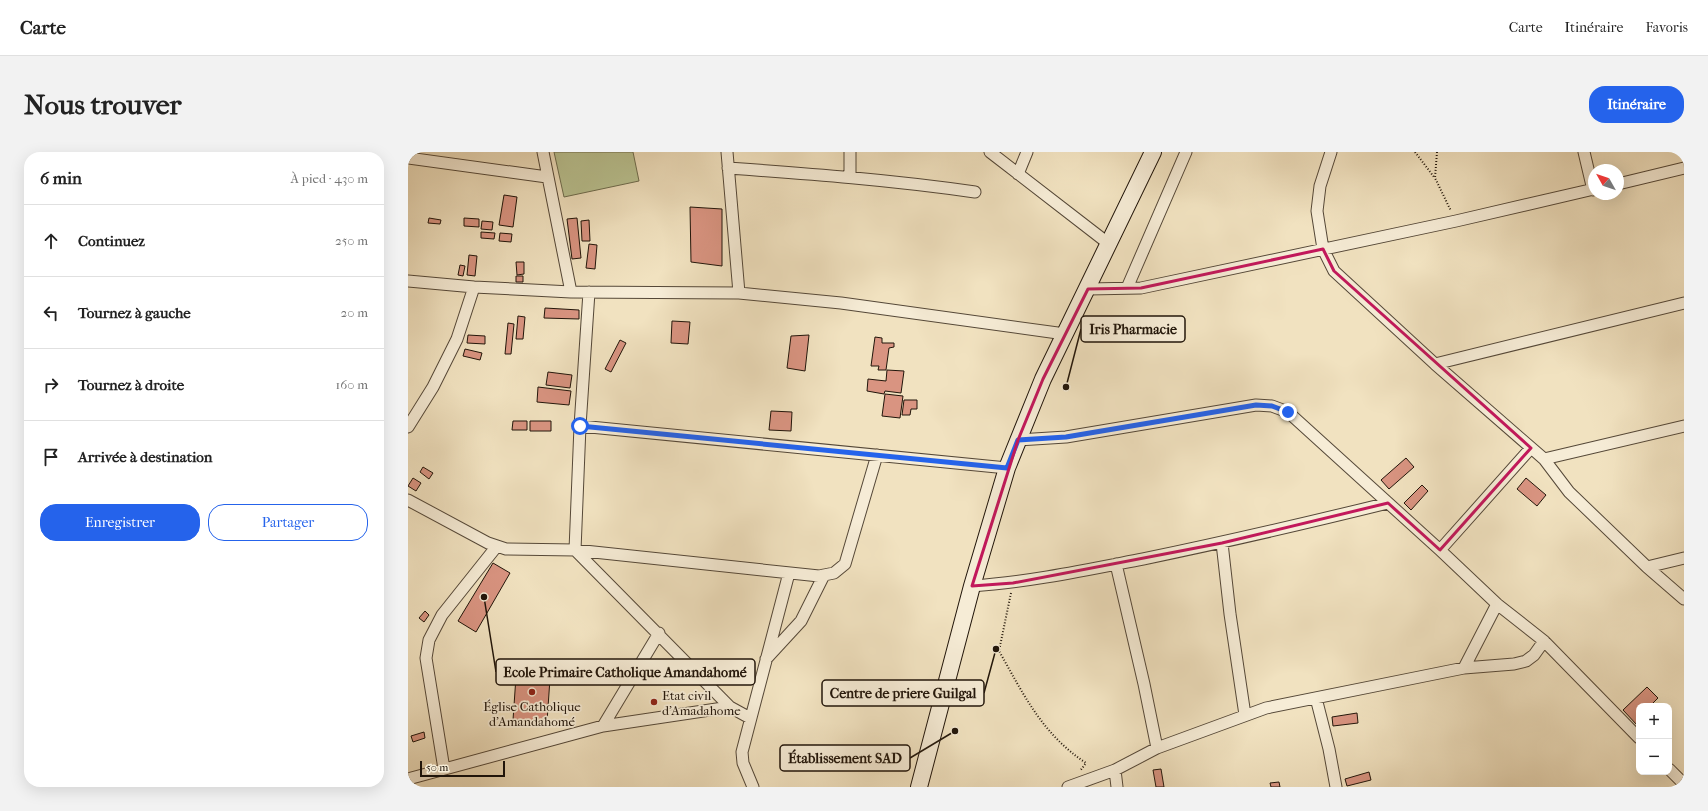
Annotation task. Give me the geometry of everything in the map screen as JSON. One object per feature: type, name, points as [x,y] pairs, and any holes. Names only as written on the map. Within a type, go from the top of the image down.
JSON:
[{"type":"street","points":[[543,152],[571,292]]},
{"type":"street","points":[[727,152],[739,293]]},
{"type":"street","points":[[850,152],[850,176]]},
{"type":"street","points":[[990,152],[1109,244]]},
{"type":"street","points":[[1018,174],[1027,152]]},
{"type":"street","points":[[919,787],[972,586],[1007,468],[1043,379],[1154,152]]},
{"type":"street","points":[[1127,288],[1186,152]]},
{"type":"street","points":[[1331,152],[1320,186],[1317,211],[1323,249],[1334,271],[1435,364],[1544,459],[1569,492],[1647,567],[1684,599]]},
{"type":"street","points":[[1584,152],[1588,167]]},
{"type":"street","points":[[408,156],[548,177]]},
{"type":"street","points":[[728,168],[850,176],[975,192]]},
{"type":"street","points":[[1624,183],[1684,168]]},
{"type":"street","points":[[1088,289],[1141,288],[1456,221],[1588,190]]},
{"type":"street","points":[[408,281],[474,287],[571,292],[739,293],[841,304],[1065,334]]},
{"type":"street","points":[[408,427],[433,387],[457,339],[474,287]]},
{"type":"street","points":[[589,292],[580,426],[575,550],[730,707],[750,718]]},
{"type":"street","points":[[1435,364],[1684,303]]},
{"type":"street","points":[[1018,440],[1066,437],[1256,405],[1272,406],[1288,412],[1440,550],[1497,604],[1544,641],[1636,735]]},
{"type":"street","points":[[580,426],[1007,468]]},
{"type":"street","points":[[1544,459],[1684,426]]},
{"type":"street","points":[[1440,550],[1531,448]]},
{"type":"street","points":[[408,500],[496,546],[506,549],[575,550],[789,573],[824,575],[834,573],[845,564],[877,455]]},
{"type":"street","points":[[972,586],[1012,583],[1222,543],[1388,503]]},
{"type":"street","points":[[1222,543],[1230,614],[1245,715]]},
{"type":"street","points":[[444,769],[426,658],[429,640],[442,615],[496,546]]},
{"type":"street","points":[[1647,567],[1684,558]]},
{"type":"street","points":[[1116,564],[1144,684],[1157,748]]},
{"type":"street","points":[[753,787],[744,763],[742,752],[789,573]]},
{"type":"street","points":[[766,659],[801,621],[824,575]]},
{"type":"street","points":[[1464,668],[1497,604]]},
{"type":"street","points":[[603,726],[658,633]]},
{"type":"street","points":[[1070,786],[1115,770],[1157,748],[1266,708],[1464,668],[1514,664],[1526,661],[1534,655],[1544,641]]},
{"type":"street","points":[[1316,698],[1329,749],[1336,787]]},
{"type":"street","points":[[408,779],[603,726],[730,707]]},
{"type":"street","points":[[1115,770],[1117,787]]},
{"type":"street","points":[[1672,772],[1684,785],[1681,787]]},
{"type":"path","points":[[1415,152],[1435,178],[1456,221]]},
{"type":"path","points":[[1435,178],[1437,152]]},
{"type":"path","points":[[1012,583],[999,651],[1030,707],[1047,730],[1076,757],[1086,763],[1070,786]]},
{"type":"highlighted area","points":[[1323,249],[1334,271],[1531,448],[1440,550],[1388,503],[1222,543],[1013,583],[972,586],[1018,440],[1043,379],[1088,289],[1141,288]]},
{"type":"green space","points":[[554,152],[633,152],[639,181],[564,197]]},
{"type":"building","points":[[504,195],[517,197],[513,227],[499,225]]},
{"type":"building","points":[[690,207],[722,209],[722,266],[691,262]]},
{"type":"building","points":[[429,218],[441,220],[440,224],[428,223]]},
{"type":"building","points":[[464,218],[479,219],[479,227],[464,226]]},
{"type":"building","points":[[577,218],[581,258],[572,259],[567,219]]},
{"type":"building","points":[[589,220],[590,241],[582,241],[581,221]]},
{"type":"building","points":[[482,221],[493,222],[492,230],[481,229]]},
{"type":"building","points":[[481,232],[495,233],[494,239],[481,238]]},
{"type":"building","points":[[500,233],[512,234],[511,242],[499,241]]},
{"type":"building","points":[[589,244],[597,245],[595,269],[586,268]]},
{"type":"building","points":[[469,255],[477,256],[475,276],[467,275]]},
{"type":"building","points":[[516,262],[524,262],[524,274],[517,275]]},
{"type":"building","points":[[460,265],[465,266],[463,276],[458,275]]},
{"type":"building","points":[[516,276],[523,276],[523,282],[516,282]]},
{"type":"building","points":[[545,308],[579,310],[579,319],[544,318]]},
{"type":"building","points":[[518,316],[525,317],[523,339],[516,339]]},
{"type":"building","points":[[672,321],[690,322],[688,344],[671,343]]},
{"type":"building","points":[[508,323],[514,324],[511,354],[505,354]]},
{"type":"building","points":[[468,335],[485,336],[485,344],[467,343]]},
{"type":"building","points":[[809,335],[805,371],[787,368],[791,336]]},
{"type":"building","points":[[875,337],[882,338],[882,343],[894,343],[894,347],[889,348],[886,370],[878,370],[879,366],[871,366]]},
{"type":"building","points":[[620,340],[626,343],[611,372],[605,369]]},
{"type":"building","points":[[465,349],[482,353],[480,360],[463,356]]},
{"type":"building","points":[[887,370],[904,371],[901,393],[885,391],[884,394],[867,391],[868,379],[886,381]]},
{"type":"building","points":[[548,372],[572,375],[570,388],[546,385]]},
{"type":"building","points":[[538,387],[571,391],[569,405],[537,402]]},
{"type":"building","points":[[885,394],[903,396],[900,418],[882,416]]},
{"type":"building","points":[[904,400],[917,400],[917,409],[911,409],[910,415],[902,415]]},
{"type":"building","points":[[771,411],[792,412],[791,431],[769,430]]},
{"type":"building","points":[[513,421],[527,421],[527,430],[512,430]]},
{"type":"building","points":[[530,421],[551,421],[551,431],[530,431]]},
{"type":"building","points":[[1406,458],[1414,467],[1389,489],[1381,480]]},
{"type":"building","points":[[423,467],[433,473],[429,479],[420,472]]},
{"type":"building","points":[[413,478],[421,483],[416,491],[408,486]]},
{"type":"building","points":[[1526,478],[1546,495],[1537,506],[1517,489]]},
{"type":"building","points":[[1422,485],[1428,491],[1411,510],[1404,503]]},
{"type":"building","points":[[493,563],[510,573],[476,632],[458,621]]},
{"type":"building","points":[[425,611],[429,615],[424,622],[419,618]]},
{"type":"building","name":"Église Catholique d'Amandahomé","points":[[517,662],[551,664],[547,722],[513,720]]},
{"type":"building","points":[[1647,687],[1658,698],[1653,703],[1636,703],[1636,724],[1623,710]]},
{"type":"building","points":[[1357,713],[1358,723],[1333,726],[1332,717]]},
{"type":"building","points":[[424,732],[425,738],[413,742],[411,736]]},
{"type":"building","points":[[1161,769],[1164,787],[1156,787],[1153,770]]},
{"type":"building","points":[[1369,772],[1371,780],[1347,786],[1345,779]]},
{"type":"building","points":[[1279,782],[1280,787],[1271,787],[1270,783]]},
{"type":"place","name":"Iris Pharmacie","points":[[1066,387]]},
{"type":"place","name":"Ecole Primaire Catholique Amandahomé","points":[[484,597]]},
{"type":"place","name":"Centre de priere Guilgal","points":[[996,649]]},
{"type":"place","name":"Église Catholique d'Amandahomé","points":[[532,692]]},
{"type":"place","name":"Etat civil d'Amadahome","points":[[654,702]]},
{"type":"place","name":"Établissement SAD","points":[[955,731]]},
{"type":"route","points":[[580,426],[1007,468],[1018,440],[1066,437],[1256,405],[1272,406],[1288,412]]}]
